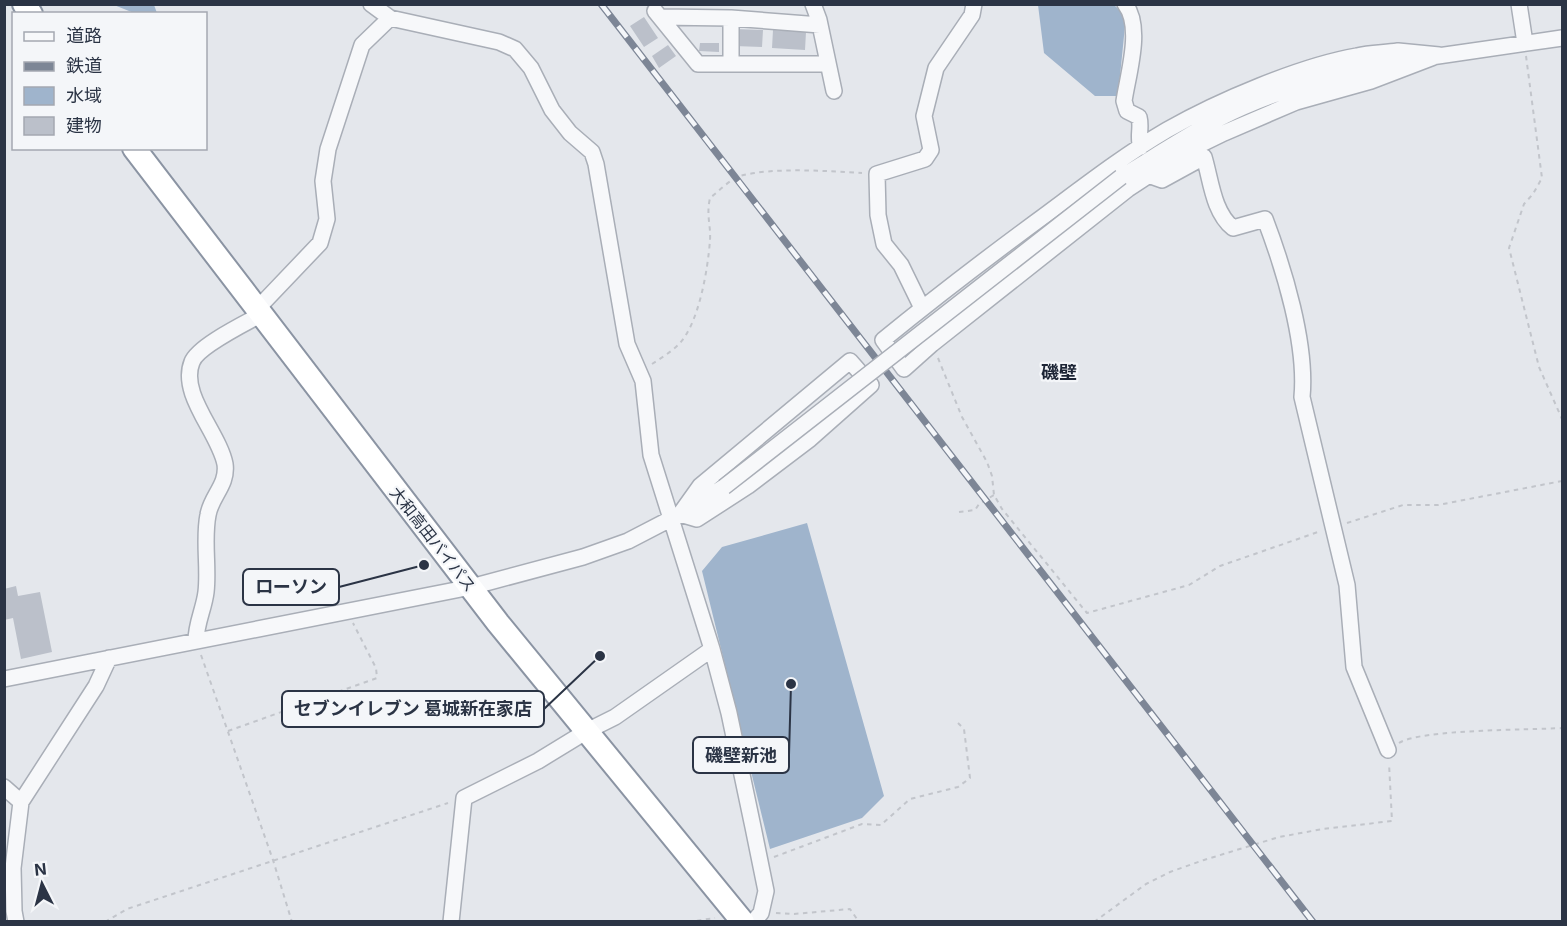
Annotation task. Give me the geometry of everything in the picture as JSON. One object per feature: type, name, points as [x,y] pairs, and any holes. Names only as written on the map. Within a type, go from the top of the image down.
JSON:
[{"type":"highway","name":"大和高田バイパス","points":[[136,150],[498,623],[587,731],[748,917]]},
{"type":"street","points":[[371,4],[390,18],[499,42],[515,49],[531,68],[552,111],[570,133],[592,152],[627,344],[643,381],[651,455],[676,516],[729,713],[766,891],[748,917]]},
{"type":"street","points":[[813,4],[834,92]]},
{"type":"street","points":[[922,308],[901,265],[884,244],[878,215],[877,174],[925,159],[931,150],[924,116],[936,68],[972,15],[974,4]]},
{"type":"street","points":[[1125,4],[1130,12],[1134,31],[1124,101],[1127,111],[1139,117],[1138,139],[1141,147]]},
{"type":"street","points":[[1519,4],[1525,43]]},
{"type":"street","points":[[820,26],[657,14],[698,64],[828,64]]},
{"type":"street","points":[[196,641],[196,626],[206,593],[208,513],[223,484],[225,466],[222,453],[192,391],[189,376],[192,362],[199,351],[260,311],[320,243],[327,219],[323,181],[328,149],[362,45],[390,18]]},
{"type":"street","points":[[731,18],[731,64]]},
{"type":"street","points":[[4,679],[471,587],[583,557],[628,541],[724,487],[1121,177],[1221,118],[1266,98],[1326,78],[1377,66],[1563,38]]},
{"type":"street","points":[[1398,51],[1439,55],[1371,81],[1296,102],[1183,153],[1148,175],[1081,225],[904,369],[883,340],[1051,210],[1168,130],[1217,105],[1318,66],[1357,56],[1398,51]]},
{"type":"street","points":[[1148,175],[1162,180],[1204,157],[1224,221],[1233,228],[1265,219],[1278,253],[1296,327],[1304,377],[1302,397],[1347,585],[1354,667],[1388,750]]},
{"type":"street","points":[[850,361],[871,385],[810,439],[739,491],[697,519],[676,516],[700,486],[850,361]]},
{"type":"street","points":[[451,921],[464,798],[538,761],[615,717],[712,649]]},
{"type":"street","points":[[16,921],[13,868],[21,802],[96,686],[109,658]]},
{"type":"street","points":[[4,787],[21,802]]},
{"type":"path","points":[[1525,43],[1542,178],[1524,204],[1509,248],[1539,367],[1563,419]]},
{"type":"path","points":[[639,373],[679,344],[696,313],[710,237],[707,212],[710,198],[735,179],[765,172],[819,171],[877,174]]},
{"type":"path","points":[[932,344],[962,417],[989,469],[994,495],[1002,509],[1087,613]]},
{"type":"path","points":[[959,512],[975,510],[978,504],[994,495]]},
{"type":"path","points":[[228,731],[378,678],[376,668],[347,611]]},
{"type":"path","points":[[196,641],[273,860],[292,921]]},
{"type":"path","points":[[760,862],[862,824],[881,825],[910,799],[958,788],[970,778],[964,729],[958,723]]},
{"type":"path","points":[[1094,921],[1146,884],[1170,872],[1204,860],[1279,837],[1392,821],[1388,750],[1404,739],[1563,728]]},
{"type":"path","points":[[105,921],[127,909],[464,798]]},
{"type":"path","points":[[688,921],[850,909],[859,921]]},
{"type":"water","points":[[114,5],[154,5],[157,12],[132,12]]},
{"type":"water","points":[[1038,5],[1114,5],[1126,16],[1118,96],[1095,96],[1044,53]]},
{"type":"water","points":[[807,523],[884,796],[862,818],[770,849],[702,571],[722,547]]},
{"type":"building","points":[[644,17],[658,38],[644,47],[630,26]]},
{"type":"building","points":[[734,29],[763,30],[762,47],[734,46]]},
{"type":"building","points":[[773,30],[806,32],[805,50],[772,48]]},
{"type":"building","points":[[700,43],[719,43],[719,52],[699,51]]},
{"type":"building","points":[[668,45],[676,56],[659,68],[652,56]]},
{"type":"building","points":[[16,586],[18,596],[40,592],[52,652],[21,659],[13,618],[4,620],[4,589]]},
{"type":"railway","points":[[601,4],[1313,922]]},
{"type":"place","name":"ローソン","points":[[424,565]]},
{"type":"place","name":"セブンイレブン 葛城新在家店","points":[[600,656]]},
{"type":"place","name":"磯壁新池","points":[[791,684]]},
{"type":"district","name":"磯壁","points":[[1059,373]]}]
